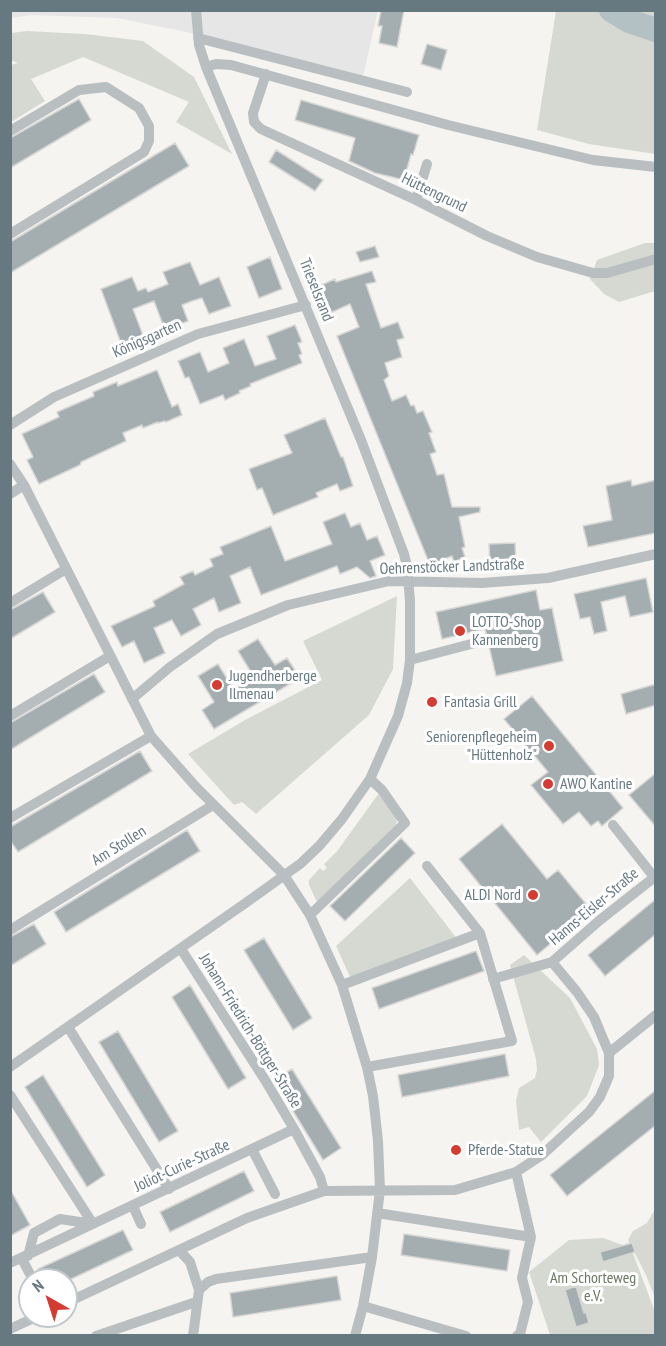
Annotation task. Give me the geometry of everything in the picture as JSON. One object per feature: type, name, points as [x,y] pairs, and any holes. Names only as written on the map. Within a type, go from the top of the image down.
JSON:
[{"type":"street","name":"Trieselsrand","points":[[196,10],[198,38],[206,67],[381,490],[404,554],[409,582]]},
{"type":"street","points":[[198,38],[408,92]]},
{"type":"street","points":[[206,67],[216,64],[231,65],[448,125],[592,160],[656,167]]},
{"type":"street","name":"Hüttengrund","points":[[266,74],[253,113],[254,122],[261,129],[416,200],[487,236],[537,257],[592,273],[607,273],[656,259]]},
{"type":"street","points":[[10,131],[79,90],[106,87],[139,108],[149,126],[149,141],[144,152],[10,234]]},
{"type":"street","points":[[416,200],[428,164]]},
{"type":"street","name":"Königsgarten","points":[[10,425],[54,397],[198,334],[306,305]]},
{"type":"street","points":[[10,464],[24,485],[151,736],[213,805],[284,875],[310,915],[342,985],[367,1067],[373,1096],[380,1191],[372,1257],[355,1335]]},
{"type":"street","points":[[10,494],[24,485]]},
{"type":"street","name":"Oehrenstöcker Landstraße","points":[[132,699],[170,667],[217,634],[288,604],[389,581],[482,583],[548,578],[656,554]]},
{"type":"street","points":[[10,603],[66,569]]},
{"type":"street","name":"Johann-Friedrich-Böttger-Straße","points":[[10,1066],[181,949],[284,875],[320,845],[342,819],[370,780],[401,705],[410,660],[409,582]]},
{"type":"street","points":[[410,660],[475,643]]},
{"type":"street","points":[[10,716],[110,656]]},
{"type":"street","points":[[10,818],[151,736]]},
{"type":"street","points":[[373,743],[386,745]]},
{"type":"street","points":[[310,915],[405,823],[382,789],[370,780]]},
{"type":"street","name":"Am Stollen","points":[[10,930],[213,805]]},
{"type":"street","points":[[613,825],[655,877]]},
{"type":"street","points":[[367,1067],[512,1041],[480,933],[427,866]]},
{"type":"street","name":"Hanns-Eisler-Straße","points":[[493,979],[552,962],[600,920],[655,877]]},
{"type":"street","points":[[342,985],[480,933]]},
{"type":"street","name":"Johann-Friedrich-Böttger-Straße","points":[[181,949],[265,1080],[294,1130]]},
{"type":"street","name":"Hanns-Eisler-Straße","points":[[380,1191],[455,1190],[516,1172],[542,1155],[589,1112],[600,1097],[609,1076],[609,1053],[594,1017],[552,962]]},
{"type":"street","points":[[609,1053],[656,1016]]},
{"type":"street","points":[[68,1027],[169,1189]]},
{"type":"street","points":[[10,1095],[93,1224]]},
{"type":"street","points":[[294,1130],[320,1177],[324,1191]]},
{"type":"street","name":"Joliot-Curie-Straße","points":[[10,1263],[25,1258],[294,1130]]},
{"type":"street","points":[[252,1149],[275,1194]]},
{"type":"street","points":[[516,1172],[531,1237],[522,1278],[528,1302],[520,1334],[517,1335]]},
{"type":"street","points":[[78,1297],[247,1218],[324,1191],[380,1191]]},
{"type":"street","points":[[133,1206],[141,1224]]},
{"type":"street","points":[[377,1213],[531,1237]]},
{"type":"street","points":[[29,1268],[25,1258],[34,1233],[60,1219],[93,1224]]},
{"type":"street","points":[[178,1250],[190,1262],[199,1290],[193,1335]]},
{"type":"street","points":[[199,1290],[208,1282],[216,1279],[372,1257]]},
{"type":"street","points":[[96,1335],[196,1302]]},
{"type":"street","points":[[363,1306],[466,1335]]},
{"type":"shaded area","points":[[10,11],[378,11],[363,76],[211,37],[117,18],[31,15],[11,18]]},
{"type":"green space","points":[[556,11],[655,11],[655,154],[589,144],[537,130]]},
{"type":"green space","points":[[27,31],[85,34],[143,41],[194,77],[232,154],[176,122],[189,102],[83,57],[31,79],[45,101],[11,122],[11,65],[18,63],[11,60],[11,33]]},
{"type":"green space","points":[[645,243],[655,243],[655,291],[619,302],[604,294],[590,279],[597,260]]},
{"type":"green space","points":[[397,596],[393,669],[369,715],[256,814],[242,802],[234,805],[188,754],[245,720],[322,680],[303,641]]},
{"type":"green space","points":[[379,793],[397,817],[396,826],[317,902],[309,880],[320,868],[323,871],[327,868],[324,864],[338,850]]},
{"type":"green space","points":[[410,878],[458,940],[351,979],[336,946]]},
{"type":"green space","points":[[524,955],[570,998],[597,1049],[599,1065],[587,1096],[541,1142],[529,1127],[519,1130],[516,1101],[519,1088],[535,1078],[537,1070],[510,965]]},
{"type":"green space","points":[[655,1209],[655,1298],[628,1240],[633,1231],[647,1223]]},
{"type":"green space","name":"Am Schorteweg e.V.","points":[[603,1238],[631,1248],[655,1312],[655,1335],[550,1335],[529,1272],[569,1240]]},
{"type":"building","points":[[381,10],[404,10],[397,47],[379,43],[382,26],[378,26]]},
{"type":"building","points":[[427,44],[447,50],[441,70],[421,64]]},
{"type":"building","points":[[79,99],[91,120],[10,168],[10,138]]},
{"type":"building","points":[[301,100],[419,135],[404,180],[375,173],[349,161],[355,138],[295,120]]},
{"type":"building","points":[[175,143],[189,166],[10,273],[10,242]]},
{"type":"building","points":[[276,150],[323,180],[315,191],[269,162]]},
{"type":"building","points":[[375,246],[379,257],[360,262],[356,252]]},
{"type":"building","points":[[270,257],[282,289],[259,298],[247,267]]},
{"type":"building","points":[[190,262],[200,285],[219,277],[231,306],[209,314],[202,298],[192,301],[182,305],[188,321],[165,330],[154,301],[133,309],[144,338],[122,346],[101,289],[132,277],[138,291],[146,288],[148,292],[168,284],[163,272]]},
{"type":"building","points":[[372,271],[376,282],[366,284],[381,328],[398,322],[404,338],[397,340],[402,357],[385,363],[389,376],[384,380],[392,401],[406,395],[417,413],[423,411],[432,432],[429,433],[436,452],[430,454],[437,475],[444,474],[452,507],[480,507],[480,512],[459,517],[465,557],[454,562],[452,556],[430,565],[337,336],[359,327],[350,304],[328,314],[317,287],[335,279],[336,282]]},
{"type":"building","points":[[295,325],[302,342],[298,343],[302,363],[250,384],[251,386],[225,400],[223,395],[200,404],[189,377],[185,378],[178,361],[200,352],[208,372],[229,363],[223,348],[244,339],[255,366],[276,359],[267,336]]},
{"type":"building","points":[[157,370],[172,407],[178,404],[182,415],[143,428],[142,425],[123,433],[126,441],[39,484],[27,460],[33,457],[22,434],[59,417],[57,412],[94,396],[93,392],[117,382],[118,386]]},
{"type":"building","points":[[325,418],[353,486],[340,491],[337,484],[316,493],[318,497],[273,515],[262,488],[257,490],[249,469],[292,453],[284,435]]},
{"type":"building","points":[[631,480],[632,486],[656,480],[656,533],[588,547],[583,526],[612,520],[606,486]]},
{"type":"building","points":[[345,513],[351,527],[360,523],[367,540],[377,536],[385,555],[370,561],[376,576],[370,578],[357,567],[340,574],[337,566],[261,595],[250,567],[230,576],[241,603],[219,612],[214,598],[193,609],[201,625],[181,636],[172,620],[154,628],[165,653],[144,663],[134,641],[122,647],[111,626],[155,606],[153,601],[184,584],[180,577],[193,571],[195,575],[213,566],[210,559],[223,554],[220,547],[271,526],[285,561],[332,544],[323,522]]},
{"type":"building","points":[[515,543],[516,565],[490,567],[489,544]]},
{"type":"building","points":[[646,578],[653,612],[630,617],[625,596],[601,602],[607,631],[594,634],[590,617],[580,619],[574,594]]},
{"type":"building","points":[[536,590],[540,610],[552,608],[563,661],[496,676],[485,629],[442,639],[436,612]]},
{"type":"building","points":[[43,592],[55,612],[10,639],[10,610]]},
{"type":"building","name":"Jugendherberge Ilmenau","points":[[258,639],[275,665],[287,658],[300,678],[214,729],[202,710],[214,702],[198,676],[218,664],[234,690],[254,677],[238,651]]},
{"type":"building","points":[[94,674],[105,692],[10,750],[10,723]]},
{"type":"building","points":[[656,684],[656,705],[626,714],[621,694]]},
{"type":"building","name":"Seniorenpflegeheim \"Hüttenholz\"","points":[[532,696],[623,808],[602,826],[598,821],[591,826],[579,812],[563,824],[531,785],[548,772],[504,719]]},
{"type":"building","points":[[140,751],[152,771],[18,852],[10,840],[10,827]]},
{"type":"building","points":[[656,773],[656,827],[629,795]]},
{"type":"building","name":"ALDI Nord","points":[[502,824],[547,879],[558,870],[591,910],[537,955],[459,859]]},
{"type":"building","points":[[187,830],[200,851],[66,932],[54,912]]},
{"type":"building","points":[[401,838],[415,853],[345,921],[330,906]]},
{"type":"building","points":[[656,899],[656,934],[605,976],[588,955]]},
{"type":"building","points":[[34,924],[46,944],[10,966],[10,937]]},
{"type":"building","points":[[264,938],[312,1018],[293,1030],[244,950]]},
{"type":"building","points":[[476,951],[484,971],[379,1009],[372,988]]},
{"type":"building","points":[[190,985],[246,1078],[228,1089],[172,997]]},
{"type":"building","points":[[118,1031],[178,1131],[159,1142],[99,1042]]},
{"type":"building","points":[[505,1054],[509,1076],[402,1097],[398,1075]]},
{"type":"building","points":[[292,1069],[341,1148],[323,1160],[274,1080]]},
{"type":"building","points":[[43,1075],[105,1175],[87,1187],[25,1087]]},
{"type":"building","points":[[656,1090],[656,1125],[567,1196],[550,1175]]},
{"type":"building","points":[[244,1171],[254,1191],[170,1232],[160,1212]]},
{"type":"building","points":[[10,1189],[30,1225],[10,1236]]},
{"type":"building","points":[[123,1230],[133,1250],[78,1276],[78,1268],[40,1268]]},
{"type":"building","points":[[404,1234],[510,1250],[507,1271],[401,1255]]},
{"type":"building","points":[[632,1243],[635,1252],[603,1262],[600,1252]]},
{"type":"building","points":[[337,1276],[341,1300],[233,1317],[230,1293]]},
{"type":"building","points":[[576,1286],[589,1323],[576,1327],[565,1290]]},
{"type":"waterway","points":[[611,10],[629,21],[656,30]]},
{"type":"place","name":"LOTTO-Shop Kannenberg","points":[[460,631]]},
{"type":"place","name":"Jugendherberge Ilmenau","points":[[217,685]]},
{"type":"place","name":"Fantasia Grill","points":[[432,702]]},
{"type":"place","name":"Seniorenpflegeheim \"Hüttenholz\"","points":[[549,746]]},
{"type":"place","name":"AWO Kantine","points":[[548,784]]},
{"type":"place","name":"ALDI Nord","points":[[533,895]]},
{"type":"place","name":"Pferde-Statue","points":[[456,1150]]}]
